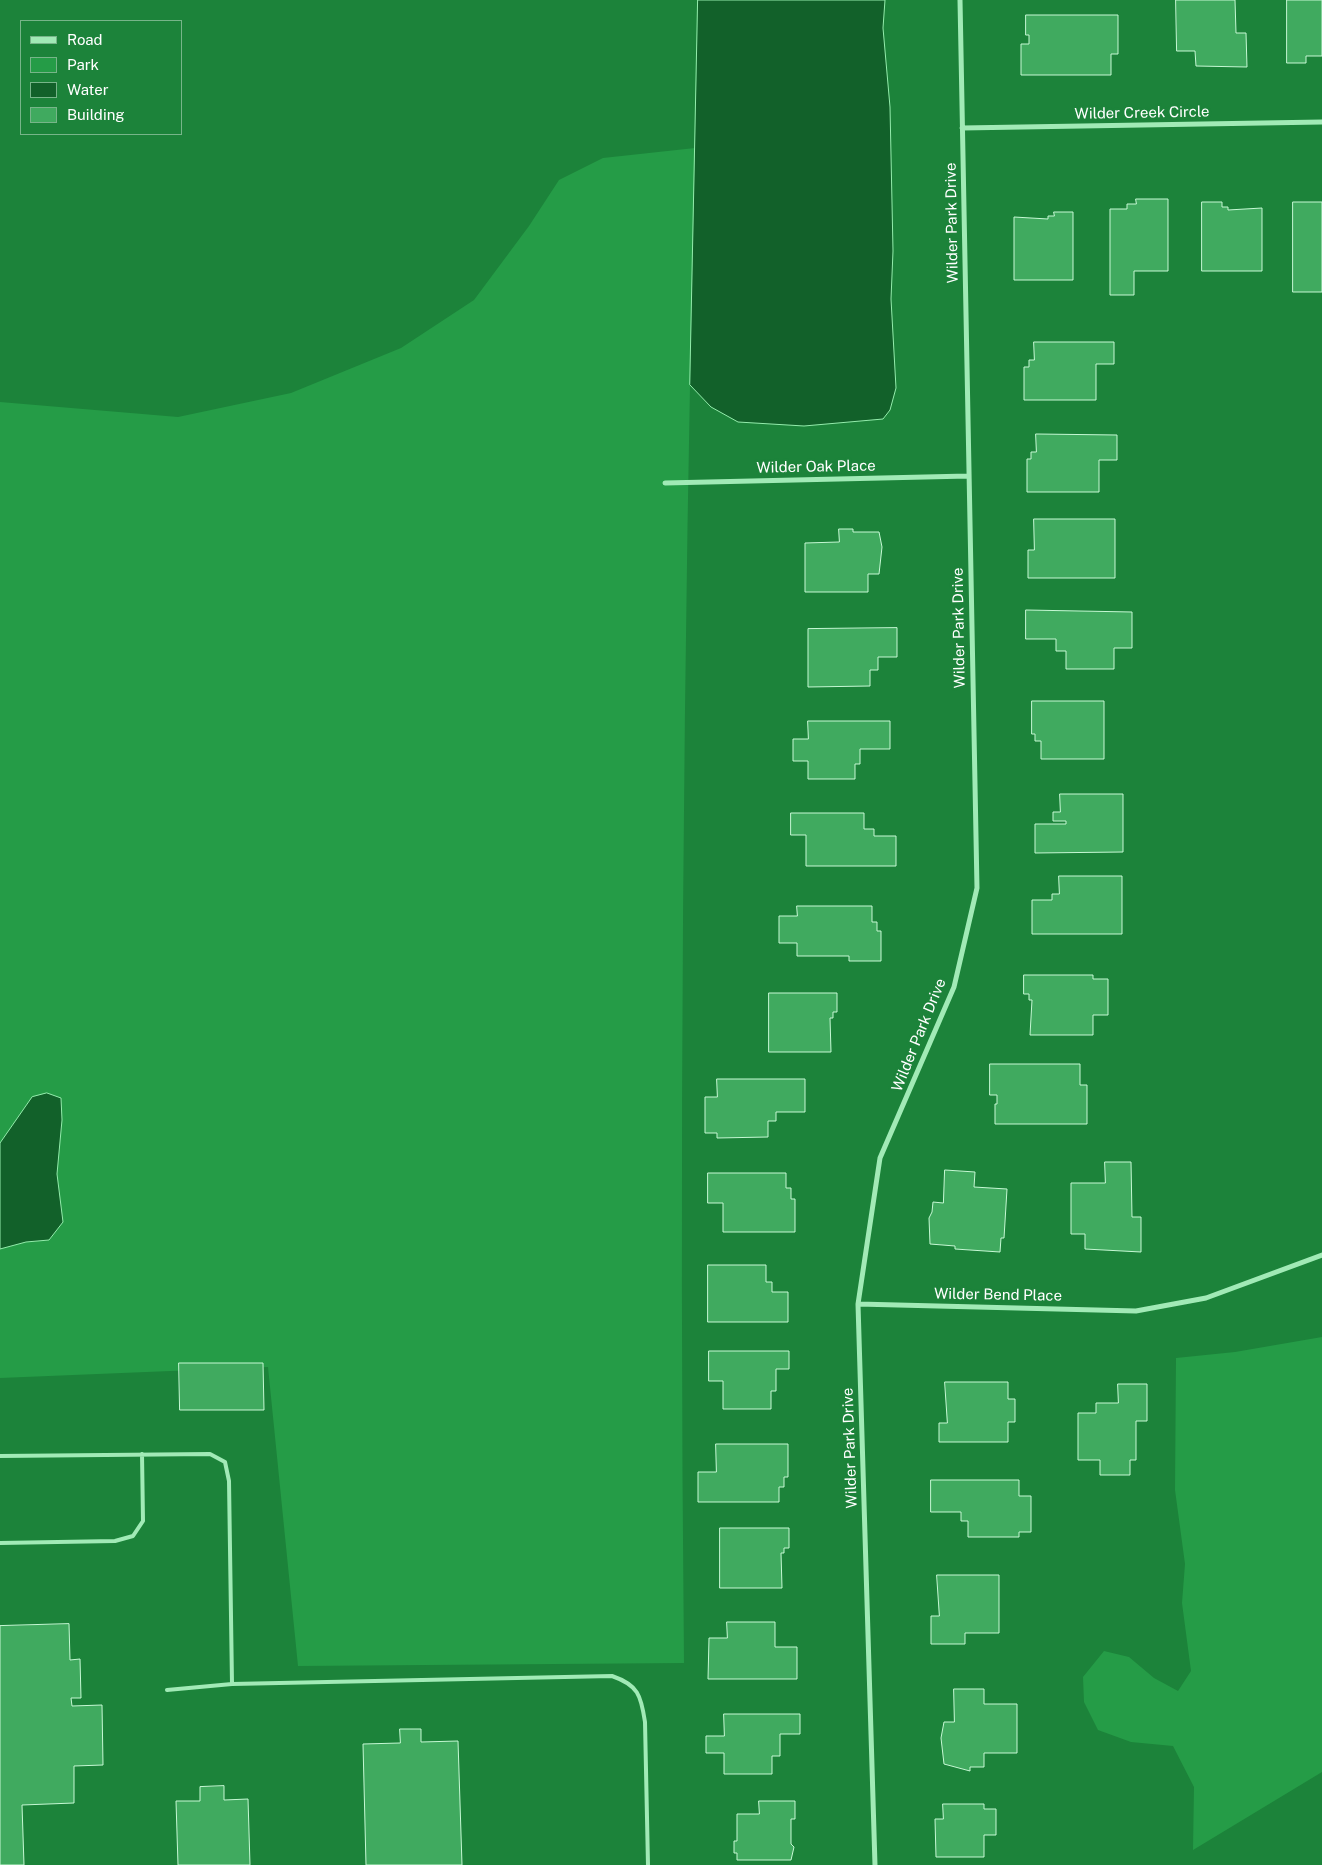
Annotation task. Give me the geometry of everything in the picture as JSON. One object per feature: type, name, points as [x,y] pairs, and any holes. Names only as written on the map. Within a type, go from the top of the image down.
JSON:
[{"type":"street","name":"Wilder Park Drive","points":[[875,1865],[858,1304],[880,1158],[954,987],[977,888],[960,0]]},
{"type":"street","name":"Wilder Creek Circle","points":[[962,128],[1322,122]]},
{"type":"street","name":"Wilder Oak Place","points":[[665,483],[968,476]]},
{"type":"street","name":"Wilder Bend Place","points":[[858,1304],[1136,1311],[1206,1298],[1322,1255]]},
{"type":"lane","points":[[0,1543],[115,1541],[133,1536],[142,1521],[142,1454]]},
{"type":"lane","points":[[0,1456],[210,1454],[225,1462],[230,1480],[232,1684]]},
{"type":"lane","points":[[167,1690],[232,1684],[612,1676],[630,1682],[642,1699],[645,1722],[648,1865]]},
{"type":"green space","points":[[695,148],[683,905],[684,1663],[298,1666],[268,1367],[0,1378],[0,1249],[26,1242],[49,1240],[63,1222],[57,1174],[62,1120],[61,1098],[32,1097],[0,1143],[0,402],[178,417],[291,393],[401,348],[474,300],[529,226],[559,180],[603,158]]},
{"type":"green space","points":[[1322,1337],[1322,1772],[1193,1850],[1194,1787],[1173,1746],[1131,1742],[1098,1730],[1084,1702],[1083,1677],[1104,1651],[1129,1657],[1154,1678],[1178,1691],[1191,1671],[1182,1603],[1185,1564],[1175,1490],[1176,1358],[1235,1352]]},
{"type":"water","points":[[698,0],[885,0],[883,28],[890,107],[893,251],[891,299],[896,388],[890,410],[883,419],[804,426],[738,422],[711,407],[690,385]]},
{"type":"water","points":[[47,1093],[61,1098],[62,1120],[57,1174],[63,1222],[49,1240],[26,1242],[0,1249],[0,1143],[32,1097]]},
{"type":"building","points":[[1176,0],[1235,0],[1236,33],[1246,33],[1247,67],[1196,66],[1195,51],[1177,51]]},
{"type":"building","points":[[1287,0],[1322,0],[1322,56],[1306,56],[1306,63],[1287,63]]},
{"type":"building","points":[[1026,15],[1118,15],[1118,54],[1111,54],[1111,75],[1021,75],[1021,44],[1029,44],[1029,35],[1026,35]]},
{"type":"building","points":[[1136,199],[1168,199],[1168,271],[1134,271],[1134,295],[1110,295],[1110,209],[1127,209],[1127,204],[1136,204]]},
{"type":"building","points":[[1202,202],[1222,202],[1222,207],[1228,207],[1228,210],[1262,208],[1262,271],[1202,271]]},
{"type":"building","points":[[1293,202],[1322,202],[1322,292],[1293,292]]},
{"type":"building","points":[[1054,212],[1073,212],[1073,280],[1014,280],[1014,217],[1048,219],[1048,216],[1054,216]]},
{"type":"building","points":[[1034,342],[1114,342],[1114,364],[1096,364],[1096,400],[1024,400],[1024,367],[1029,367],[1029,360],[1034,360]]},
{"type":"building","points":[[1036,434],[1117,435],[1117,460],[1099,460],[1099,492],[1027,492],[1027,459],[1031,459],[1031,452],[1036,452]]},
{"type":"building","points":[[1034,519],[1115,519],[1115,578],[1028,578],[1028,550],[1034,550]]},
{"type":"building","points":[[839,529],[853,529],[853,532],[879,532],[882,547],[879,574],[868,574],[868,592],[805,592],[805,543],[839,542]]},
{"type":"building","points":[[1026,610],[1132,612],[1132,648],[1114,648],[1114,669],[1066,669],[1066,651],[1056,651],[1056,639],[1026,639]]},
{"type":"building","points":[[897,628],[897,657],[878,657],[878,670],[870,670],[870,686],[808,687],[808,629]]},
{"type":"building","points":[[1032,701],[1104,701],[1104,759],[1041,759],[1041,741],[1035,741],[1035,734],[1032,734]]},
{"type":"building","points":[[808,721],[890,721],[890,749],[860,749],[860,764],[855,764],[855,779],[808,779],[808,761],[793,761],[793,739],[808,739]]},
{"type":"building","points":[[1060,794],[1123,794],[1123,852],[1035,853],[1035,824],[1066,824],[1066,821],[1053,821],[1053,812],[1060,812]]},
{"type":"building","points":[[791,813],[864,813],[864,829],[874,829],[874,836],[896,836],[896,866],[806,866],[806,835],[791,835]]},
{"type":"building","points":[[1059,876],[1122,876],[1122,934],[1032,934],[1032,900],[1052,900],[1052,894],[1059,894]]},
{"type":"building","points":[[797,906],[872,906],[872,922],[877,922],[877,931],[881,931],[881,961],[849,961],[849,956],[797,956],[797,943],[779,943],[779,916],[797,916]]},
{"type":"building","points":[[1024,975],[1093,975],[1093,979],[1108,979],[1108,1015],[1093,1015],[1093,1035],[1030,1035],[1032,1000],[1029,1000],[1029,994],[1024,994]]},
{"type":"building","points":[[769,993],[837,993],[837,1012],[833,1012],[833,1018],[830,1018],[831,1052],[769,1052]]},
{"type":"building","points":[[990,1064],[1080,1064],[1080,1085],[1087,1085],[1087,1124],[995,1124],[997,1095],[990,1095]]},
{"type":"building","points":[[717,1079],[805,1079],[805,1112],[776,1112],[776,1121],[768,1121],[768,1137],[717,1138],[717,1133],[705,1133],[705,1097],[717,1097]]},
{"type":"building","points":[[1105,1162],[1131,1162],[1132,1217],[1141,1217],[1141,1252],[1085,1249],[1085,1234],[1071,1234],[1071,1183],[1105,1183]]},
{"type":"building","points":[[945,1170],[975,1172],[974,1187],[1007,1189],[1004,1238],[1001,1238],[1000,1252],[955,1249],[955,1246],[930,1244],[929,1218],[933,1202],[943,1203]]},
{"type":"building","points":[[708,1173],[786,1173],[786,1188],[791,1188],[791,1199],[795,1199],[795,1232],[723,1232],[723,1203],[708,1203]]},
{"type":"building","points":[[708,1265],[766,1265],[766,1282],[772,1282],[772,1292],[788,1292],[788,1322],[708,1322]]},
{"type":"building","points":[[709,1351],[789,1351],[789,1369],[776,1369],[776,1391],[771,1391],[771,1409],[723,1409],[723,1381],[709,1381]]},
{"type":"building","points":[[179,1363],[263,1363],[264,1410],[180,1410]]},
{"type":"building","points":[[945,1382],[1008,1382],[1008,1399],[1015,1399],[1015,1422],[1008,1422],[1008,1442],[939,1442],[939,1423],[947,1423]]},
{"type":"building","points":[[1118,1384],[1147,1384],[1147,1421],[1136,1421],[1136,1460],[1130,1460],[1130,1475],[1100,1475],[1100,1460],[1078,1460],[1078,1413],[1096,1413],[1096,1403],[1118,1403]]},
{"type":"building","points":[[716,1444],[788,1444],[788,1477],[784,1477],[784,1487],[779,1487],[779,1502],[698,1502],[698,1472],[716,1472]]},
{"type":"building","points":[[931,1480],[1019,1480],[1019,1496],[1031,1496],[1031,1532],[1019,1532],[1019,1537],[968,1537],[968,1521],[961,1521],[961,1512],[931,1512]]},
{"type":"building","points":[[720,1528],[789,1528],[789,1548],[784,1548],[784,1553],[781,1553],[782,1588],[720,1588]]},
{"type":"building","points":[[937,1575],[999,1575],[999,1633],[965,1633],[965,1644],[931,1644],[931,1616],[939,1616]]},
{"type":"building","points":[[727,1622],[775,1622],[775,1647],[797,1647],[797,1679],[708,1679],[709,1638],[727,1638]]},
{"type":"building","points":[[69,1624],[70,1660],[80,1659],[81,1698],[71,1698],[72,1706],[102,1705],[103,1765],[74,1766],[74,1803],[22,1805],[24,1865],[0,1865],[0,1626]]},
{"type":"building","points":[[954,1689],[984,1689],[984,1704],[1017,1704],[1017,1753],[984,1753],[984,1767],[970,1767],[970,1771],[944,1764],[941,1738],[944,1722],[954,1722]]},
{"type":"building","points":[[724,1714],[800,1714],[800,1734],[780,1734],[780,1756],[772,1756],[772,1774],[724,1774],[724,1753],[706,1753],[706,1736],[724,1736]]},
{"type":"building","points":[[400,1729],[421,1729],[421,1742],[458,1741],[462,1865],[366,1865],[363,1744],[400,1743]]},
{"type":"building","points":[[224,1786],[224,1800],[248,1799],[250,1865],[178,1865],[176,1801],[200,1801],[200,1787]]},
{"type":"building","points":[[759,1801],[795,1801],[795,1819],[791,1819],[791,1844],[794,1847],[791,1860],[737,1860],[737,1853],[734,1853],[734,1841],[737,1841],[737,1814],[759,1814]]},
{"type":"building","points":[[943,1804],[984,1804],[984,1809],[996,1809],[996,1835],[984,1835],[984,1857],[936,1857],[935,1819],[943,1819]]}]
